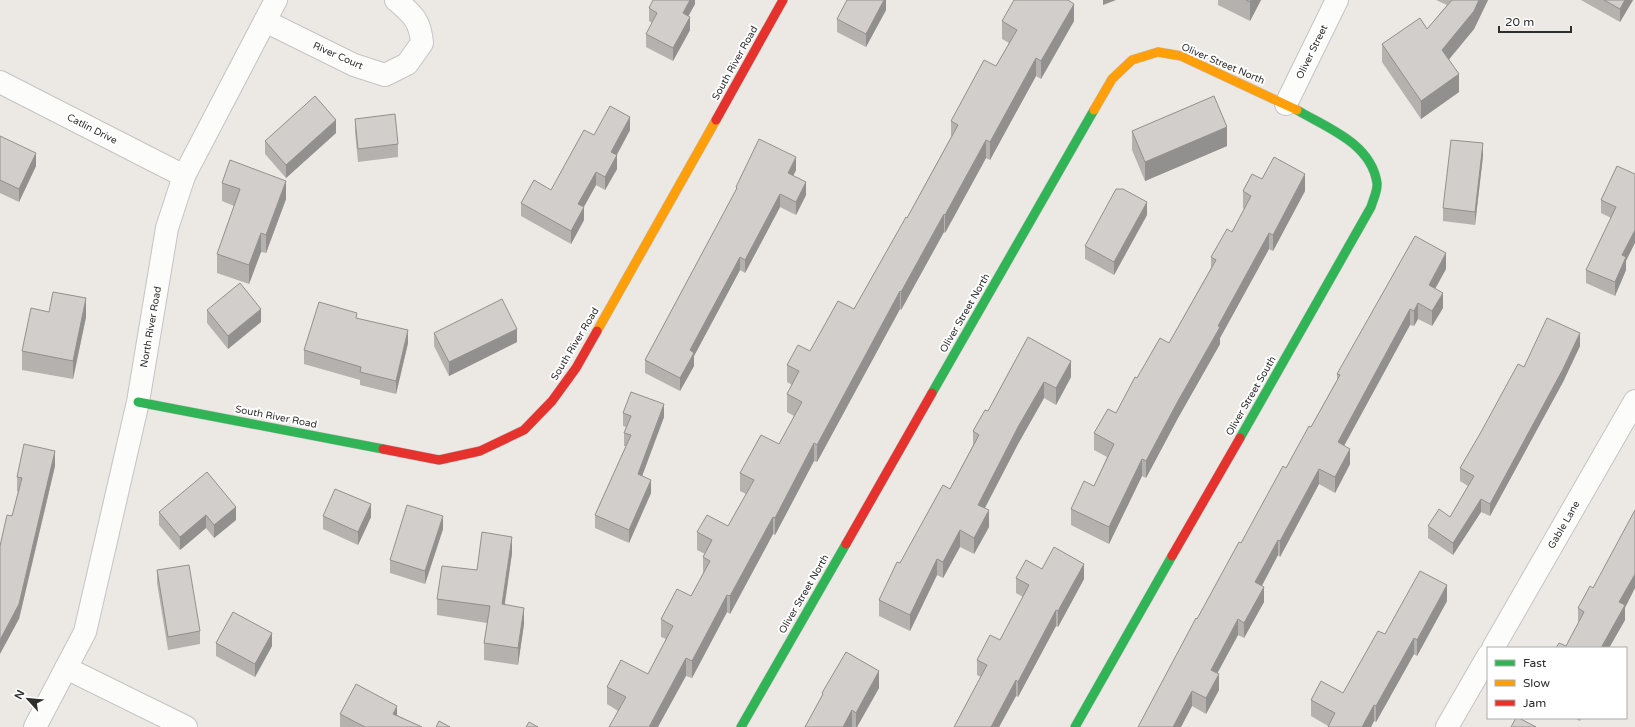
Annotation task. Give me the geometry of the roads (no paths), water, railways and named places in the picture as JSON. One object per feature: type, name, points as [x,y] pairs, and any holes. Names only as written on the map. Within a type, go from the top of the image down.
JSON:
[{"type":"street","name":"North River Road","points":[[34,727],[85,632],[138,402],[167,228],[184,176],[276,0]]},
{"type":"street","name":"River Court","points":[[265,21],[354,65],[385,74],[407,64],[422,43],[420,28],[412,14],[396,0]]},
{"type":"street","name":"South River Road","points":[[138,402],[439,460],[480,451],[524,430],[552,401],[576,368],[783,0]]},
{"type":"street","name":"Oliver Street","points":[[1286,104],[1337,0]]},
{"type":"street","name":"Oliver Street North","points":[[741,727],[1112,79],[1132,60],[1158,52],[1181,56],[1286,104]]},
{"type":"street","name":"Catlin Drive","points":[[0,82],[184,176]]},
{"type":"street","name":"Oliver Street South","points":[[1075,727],[1371,207],[1377,184],[1370,161],[1354,143],[1286,104]]},
{"type":"street","name":"Gable Lane","points":[[1494,647],[1635,402]]},
{"type":"street","points":[[1447,727],[1487,658]]},
{"type":"street","points":[[66,668],[186,727]]}]
